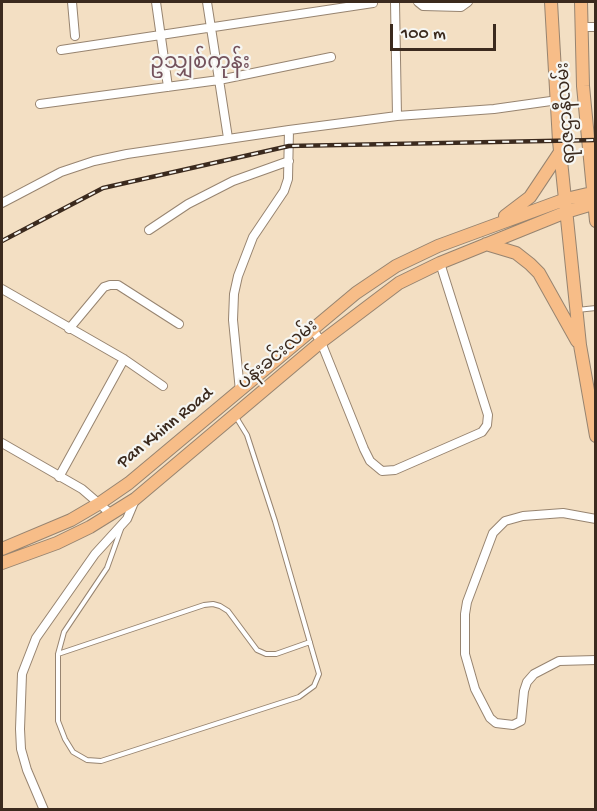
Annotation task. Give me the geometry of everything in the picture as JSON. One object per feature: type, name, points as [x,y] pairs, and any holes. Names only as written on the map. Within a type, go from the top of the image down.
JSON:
[{"type":"main road","points":[[551,2],[560,152],[580,345],[596,436]]},
{"type":"main road","name":"ရာဇဌာနီလမ်း","points":[[581,2],[583,86],[592,149],[596,221]]},
{"type":"main road","points":[[483,230],[514,211],[530,197],[560,152]]},
{"type":"main road","name":"Pan Khinn Road","points":[[2,549],[39,534],[100,503],[129,483],[312,328],[356,293],[396,266],[438,246],[483,230],[594,198]]},
{"type":"main road","name":"ပန်းခင်းလမ်း","points":[[2,563],[57,543],[90,527],[135,500],[321,342],[399,283],[566,205]]},
{"type":"main road","points":[[486,244],[516,253],[539,273],[580,345]]},
{"type":"street","points":[[72,2],[75,36]]},
{"type":"street","points":[[156,2],[168,87]]},
{"type":"street","points":[[207,2],[209,27],[228,138]]},
{"type":"street","points":[[395,2],[397,116]]},
{"type":"street","points":[[418,2],[423,6],[461,7],[468,2]]},
{"type":"street","points":[[61,50],[373,3]]},
{"type":"street","points":[[581,27],[596,27]]},
{"type":"street","points":[[40,104],[219,80],[331,57]]},
{"type":"street","points":[[2,203],[61,172],[94,161],[228,138],[397,116],[494,109],[558,100]]},
{"type":"street","points":[[240,391],[233,321],[236,285],[253,237],[284,191],[288,179],[289,130]]},
{"type":"street","points":[[149,230],[188,204],[233,181],[289,161]]},
{"type":"street","points":[[312,328],[321,342],[364,449],[370,461],[382,471],[395,470],[482,432],[487,426],[488,415],[440,263]]},
{"type":"street","points":[[69,329],[104,287],[110,285],[118,285],[179,324]]},
{"type":"street","points":[[2,289],[124,359],[163,386]]},
{"type":"street","points":[[58,477],[124,359]]},
{"type":"street","points":[[2,443],[82,489],[111,514]]},
{"type":"street","points":[[44,810],[21,749],[22,674],[36,638],[94,554],[127,519],[135,500]]},
{"type":"street","points":[[596,519],[563,513],[523,516],[505,521],[492,533],[467,602],[465,654],[475,689],[490,718],[504,725],[518,723],[523,719],[524,691],[527,682],[534,674],[559,661],[596,660]]},
{"type":"lane","points":[[577,310],[596,308]]},
{"type":"lane","points":[[122,525],[107,568],[64,632],[58,654],[58,721],[73,752],[87,760],[101,761],[308,692],[319,675],[275,521],[247,435],[236,416]]},
{"type":"lane","points":[[58,654],[204,605],[213,604],[228,611],[257,650],[266,654],[276,654],[310,642]]},
{"type":"railway","points":[[2,241],[103,188],[289,146],[596,140]]},
{"type":"district","name":"ဥသျှစ်ကုန်း","points":[[200,65]]}]
